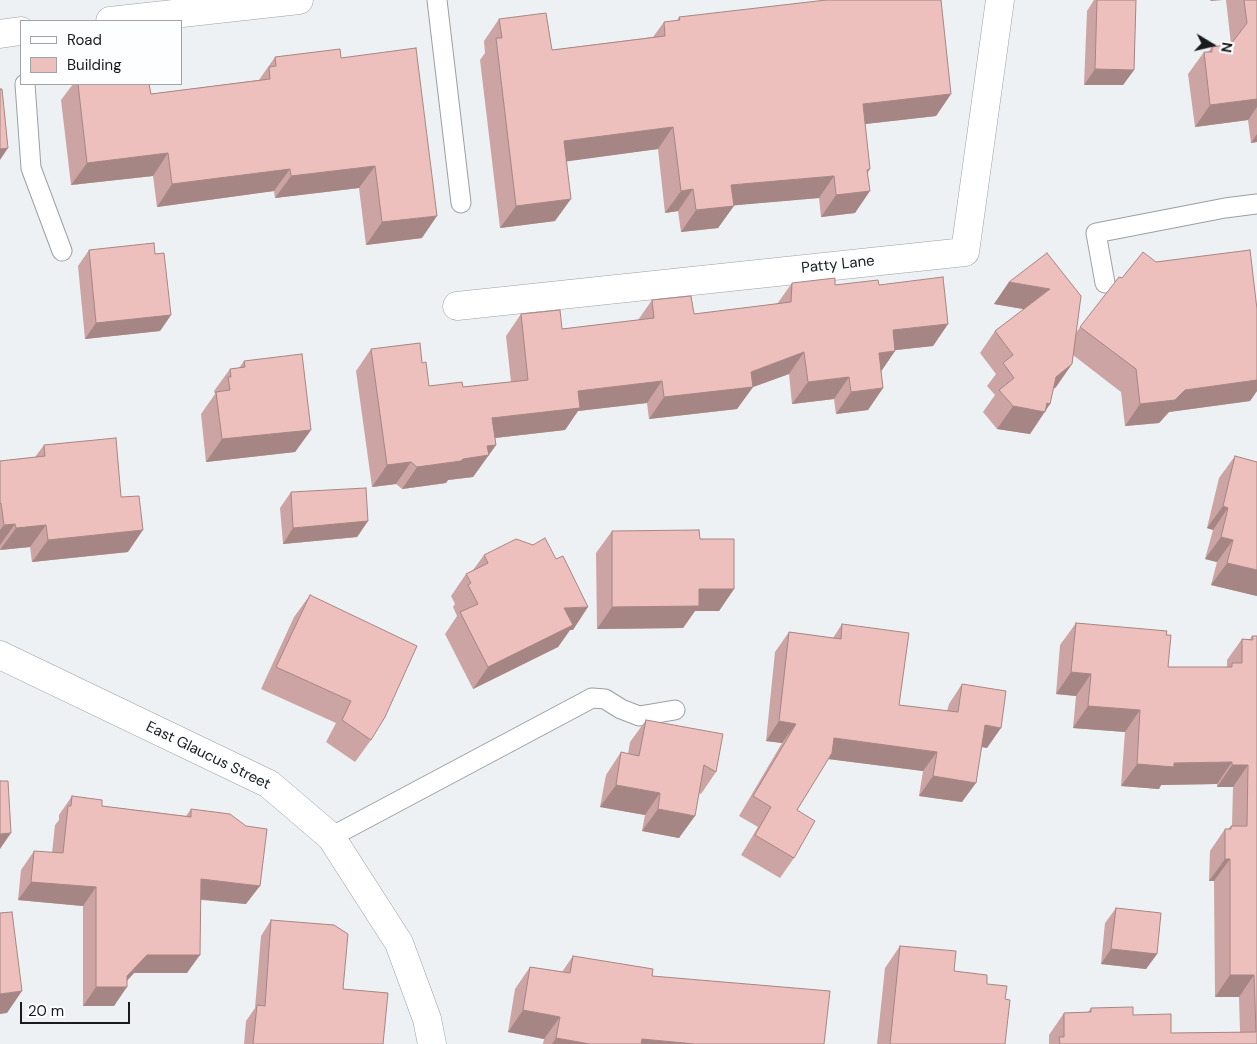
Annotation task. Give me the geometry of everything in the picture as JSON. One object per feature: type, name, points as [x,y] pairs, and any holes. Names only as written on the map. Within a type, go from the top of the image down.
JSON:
[{"type":"street","points":[[119,20],[299,0]]},
{"type":"street","name":"Patty Lane","points":[[457,306],[965,252],[1000,0]]},
{"type":"street","name":"East Glaucus Street","points":[[0,655],[269,784],[331,837],[399,943],[427,1019],[432,1044]]},
{"type":"lane","points":[[437,0],[461,203]]},
{"type":"lane","points":[[25,85],[31,168],[62,251]]},
{"type":"lane","points":[[1105,283],[1096,233],[1225,208],[1257,204]]},
{"type":"lane","points":[[331,837],[592,698],[606,699],[621,709],[639,716],[675,710]]},
{"type":"building","points":[[826,0],[941,0],[951,94],[863,104],[870,169],[867,170],[870,191],[836,195],[834,176],[731,185],[734,206],[696,210],[693,189],[681,191],[673,127],[564,141],[571,199],[516,206],[496,38],[502,38],[499,19],[546,13],[552,50],[665,36],[664,22],[680,20],[679,17]]},
{"type":"building","points":[[1097,0],[1136,0],[1134,70],[1095,69]]},
{"type":"building","points":[[1244,0],[1257,0],[1257,99],[1210,105],[1204,52],[1212,52],[1212,47],[1231,44],[1247,23]]},
{"type":"building","points":[[416,48],[437,216],[382,222],[375,166],[291,176],[290,169],[172,184],[168,153],[87,163],[78,85],[149,85],[151,94],[270,79],[269,67],[276,66],[275,57],[340,49],[341,58]]},
{"type":"building","points":[[0,89],[2,89],[8,148],[0,149]]},
{"type":"building","points":[[154,243],[155,254],[164,253],[171,315],[96,323],[89,250]]},
{"type":"building","points":[[1250,250],[1257,309],[1257,380],[1185,390],[1175,400],[1140,404],[1136,369],[1080,327],[1119,277],[1122,278],[1143,252],[1156,262]]},
{"type":"building","points":[[1047,253],[1081,296],[1072,364],[1056,377],[1050,404],[1047,403],[1045,412],[1013,406],[999,390],[1014,378],[1003,363],[1013,355],[995,331],[1050,289],[1009,282]]},
{"type":"building","points":[[943,277],[948,324],[893,330],[895,351],[879,353],[883,388],[851,392],[849,377],[808,382],[804,352],[751,372],[753,387],[664,397],[662,381],[578,391],[580,408],[492,418],[496,445],[487,446],[489,455],[417,467],[411,462],[387,465],[371,349],[420,343],[422,363],[426,362],[429,386],[462,382],[463,387],[528,380],[521,314],[560,310],[562,329],[654,318],[652,300],[691,296],[694,314],[791,302],[792,283],[835,278],[835,285],[878,280],[879,285]]},
{"type":"building","points":[[302,354],[311,430],[222,439],[216,392],[230,390],[228,377],[231,377],[230,369],[245,367],[244,361]]},
{"type":"building","points":[[116,438],[121,497],[139,496],[143,530],[48,540],[46,525],[16,528],[15,524],[4,525],[0,503],[0,461],[45,456],[44,445]]},
{"type":"building","points":[[1235,456],[1257,462],[1257,570],[1227,563],[1233,540],[1221,537],[1228,508],[1223,506]]},
{"type":"building","points":[[366,488],[368,521],[293,528],[291,492]]},
{"type":"building","points":[[699,530],[700,539],[734,539],[734,589],[699,589],[699,606],[612,607],[612,531]]},
{"type":"building","points":[[545,538],[556,559],[563,556],[588,607],[564,608],[573,625],[488,667],[460,612],[478,604],[468,585],[471,583],[466,574],[488,563],[484,555],[516,539],[533,545]]},
{"type":"building","points":[[310,595],[417,646],[385,717],[371,740],[342,720],[351,701],[276,667]]},
{"type":"building","points":[[1076,623],[1167,631],[1166,635],[1171,635],[1168,667],[1232,667],[1232,663],[1242,663],[1242,639],[1253,640],[1252,636],[1257,636],[1257,1044],[1060,1044],[1059,1037],[1064,1037],[1064,1013],[1091,1012],[1091,1008],[1133,1007],[1133,1015],[1171,1014],[1171,1033],[1256,1032],[1254,975],[1230,975],[1230,859],[1225,859],[1225,829],[1231,829],[1231,826],[1247,826],[1248,765],[1232,765],[1232,762],[1174,763],[1174,767],[1137,764],[1140,710],[1088,706],[1091,674],[1071,672]]},
{"type":"building","points":[[842,624],[909,633],[899,705],[958,712],[962,684],[1006,691],[1001,728],[985,725],[976,783],[933,776],[937,752],[834,738],[832,753],[797,810],[815,821],[794,858],[755,835],[771,807],[753,796],[796,724],[779,721],[789,632],[841,639]]},
{"type":"building","points":[[646,720],[723,734],[716,772],[704,765],[695,816],[658,809],[660,793],[616,785],[621,752],[639,756]]},
{"type":"building","points":[[0,781],[8,781],[11,833],[0,834]]},
{"type":"building","points":[[72,796],[102,800],[102,806],[191,817],[191,809],[230,814],[246,826],[267,829],[260,886],[201,879],[200,955],[147,955],[127,976],[127,987],[96,987],[96,887],[31,882],[34,851],[63,853],[68,806],[71,806]]},
{"type":"building","points":[[1116,908],[1161,913],[1157,954],[1111,949]]},
{"type":"building","points":[[12,912],[22,991],[0,994],[0,913]]},
{"type":"building","points":[[271,920],[334,925],[348,934],[343,989],[388,993],[383,1044],[253,1044],[257,1005],[265,1006]]},
{"type":"building","points":[[900,946],[956,951],[954,971],[987,975],[987,984],[1007,986],[1005,999],[1010,1000],[1005,1044],[890,1044]]},
{"type":"building","points":[[573,956],[653,969],[652,976],[830,991],[824,1044],[695,1044],[642,1039],[641,1044],[590,1044],[556,1038],[560,1017],[523,1010],[530,967],[570,973]]}]
